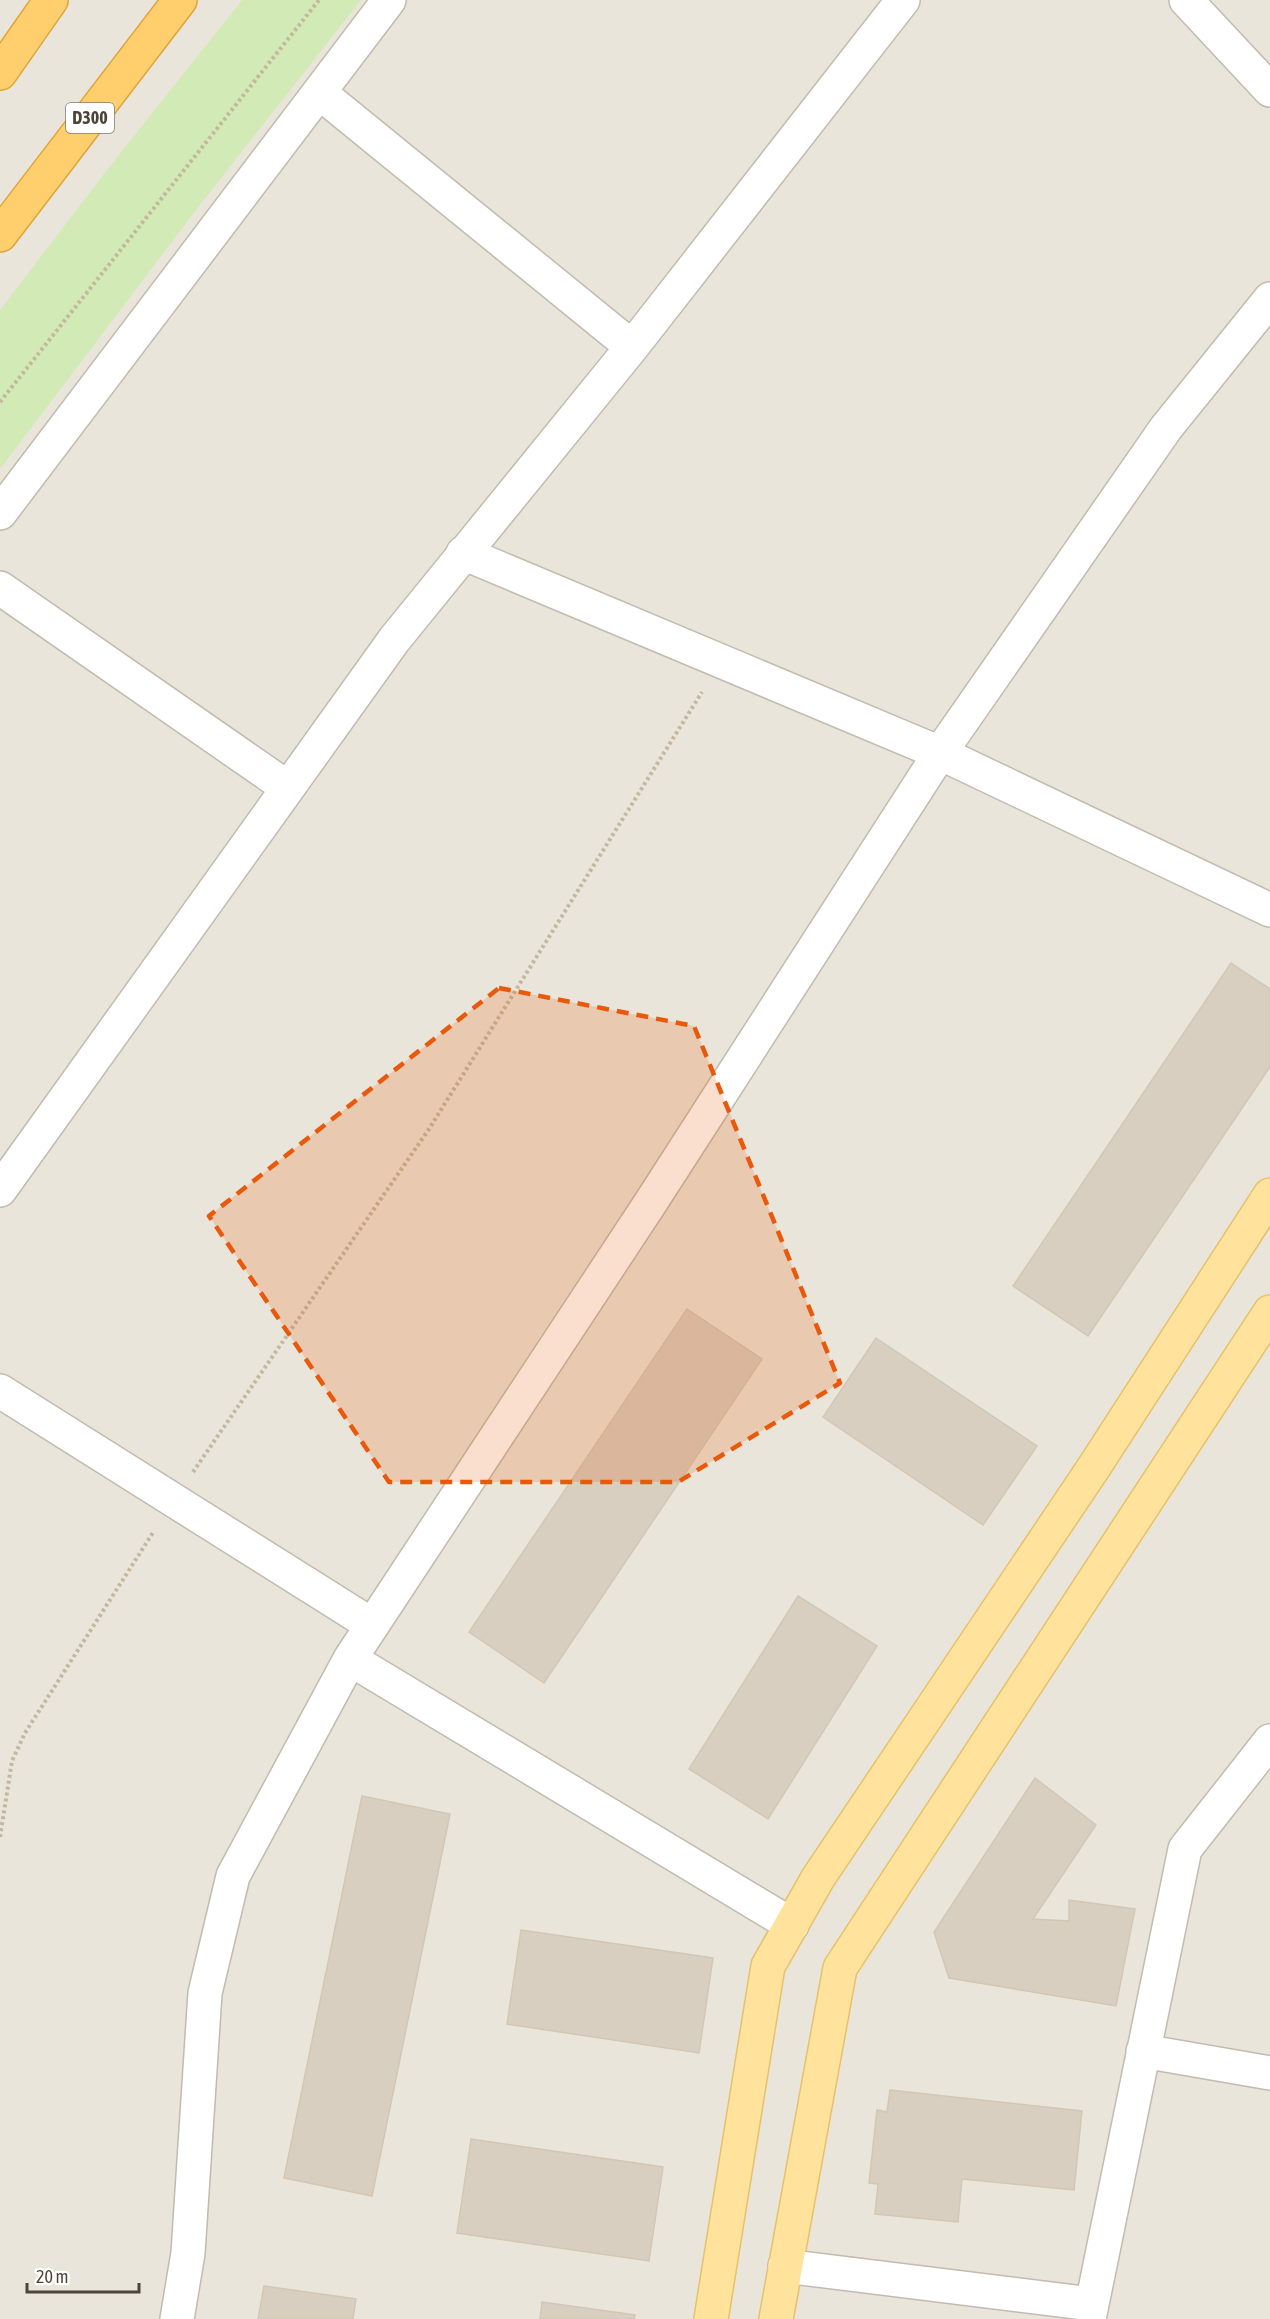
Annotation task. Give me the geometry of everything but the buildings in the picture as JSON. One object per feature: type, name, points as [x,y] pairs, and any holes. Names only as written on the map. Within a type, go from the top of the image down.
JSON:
[{"type":"highway","points":[[0,73],[51,0]]},
{"type":"highway","name":"D300","points":[[0,235],[180,0]]},
{"type":"main road","points":[[711,2319],[768,1966],[819,1878],[1094,1467],[1270,1195]]},
{"type":"main road","points":[[776,2319],[840,1968],[1270,1312]]},
{"type":"street","points":[[0,513],[389,0]]},
{"type":"street","points":[[0,1190],[394,640],[632,347],[903,0]]},
{"type":"street","points":[[1186,0],[1270,90]]},
{"type":"street","points":[[320,93],[632,347]]},
{"type":"street","points":[[177,2319],[188,2253],[205,1993],[233,1876],[350,1659],[651,1202],[940,753],[1166,428],[1270,299]]},
{"type":"street","points":[[463,553],[940,753],[1270,910]]},
{"type":"street","points":[[0,588],[288,788]]},
{"type":"street","points":[[0,1391],[372,1626]]},
{"type":"street","points":[[350,1659],[792,1925]]},
{"type":"street","points":[[785,2266],[1090,2312],[1185,1849],[1270,1741]]},
{"type":"street","points":[[1143,2051],[1270,2073]]},
{"type":"path","points":[[0,402],[319,0]]},
{"type":"path","points":[[0,1837],[12,1761],[25,1733],[174,1500],[429,1129],[721,661]]},
{"type":"highlighted area","points":[[499,988],[694,1026],[840,1383],[678,1482],[389,1482],[209,1216]]},
{"type":"shaded area","points":[[0,0],[1270,0],[1270,2319],[0,2319]]},
{"type":"green space","points":[[242,0],[361,0],[199,206],[0,469],[0,310],[107,170]]}]
